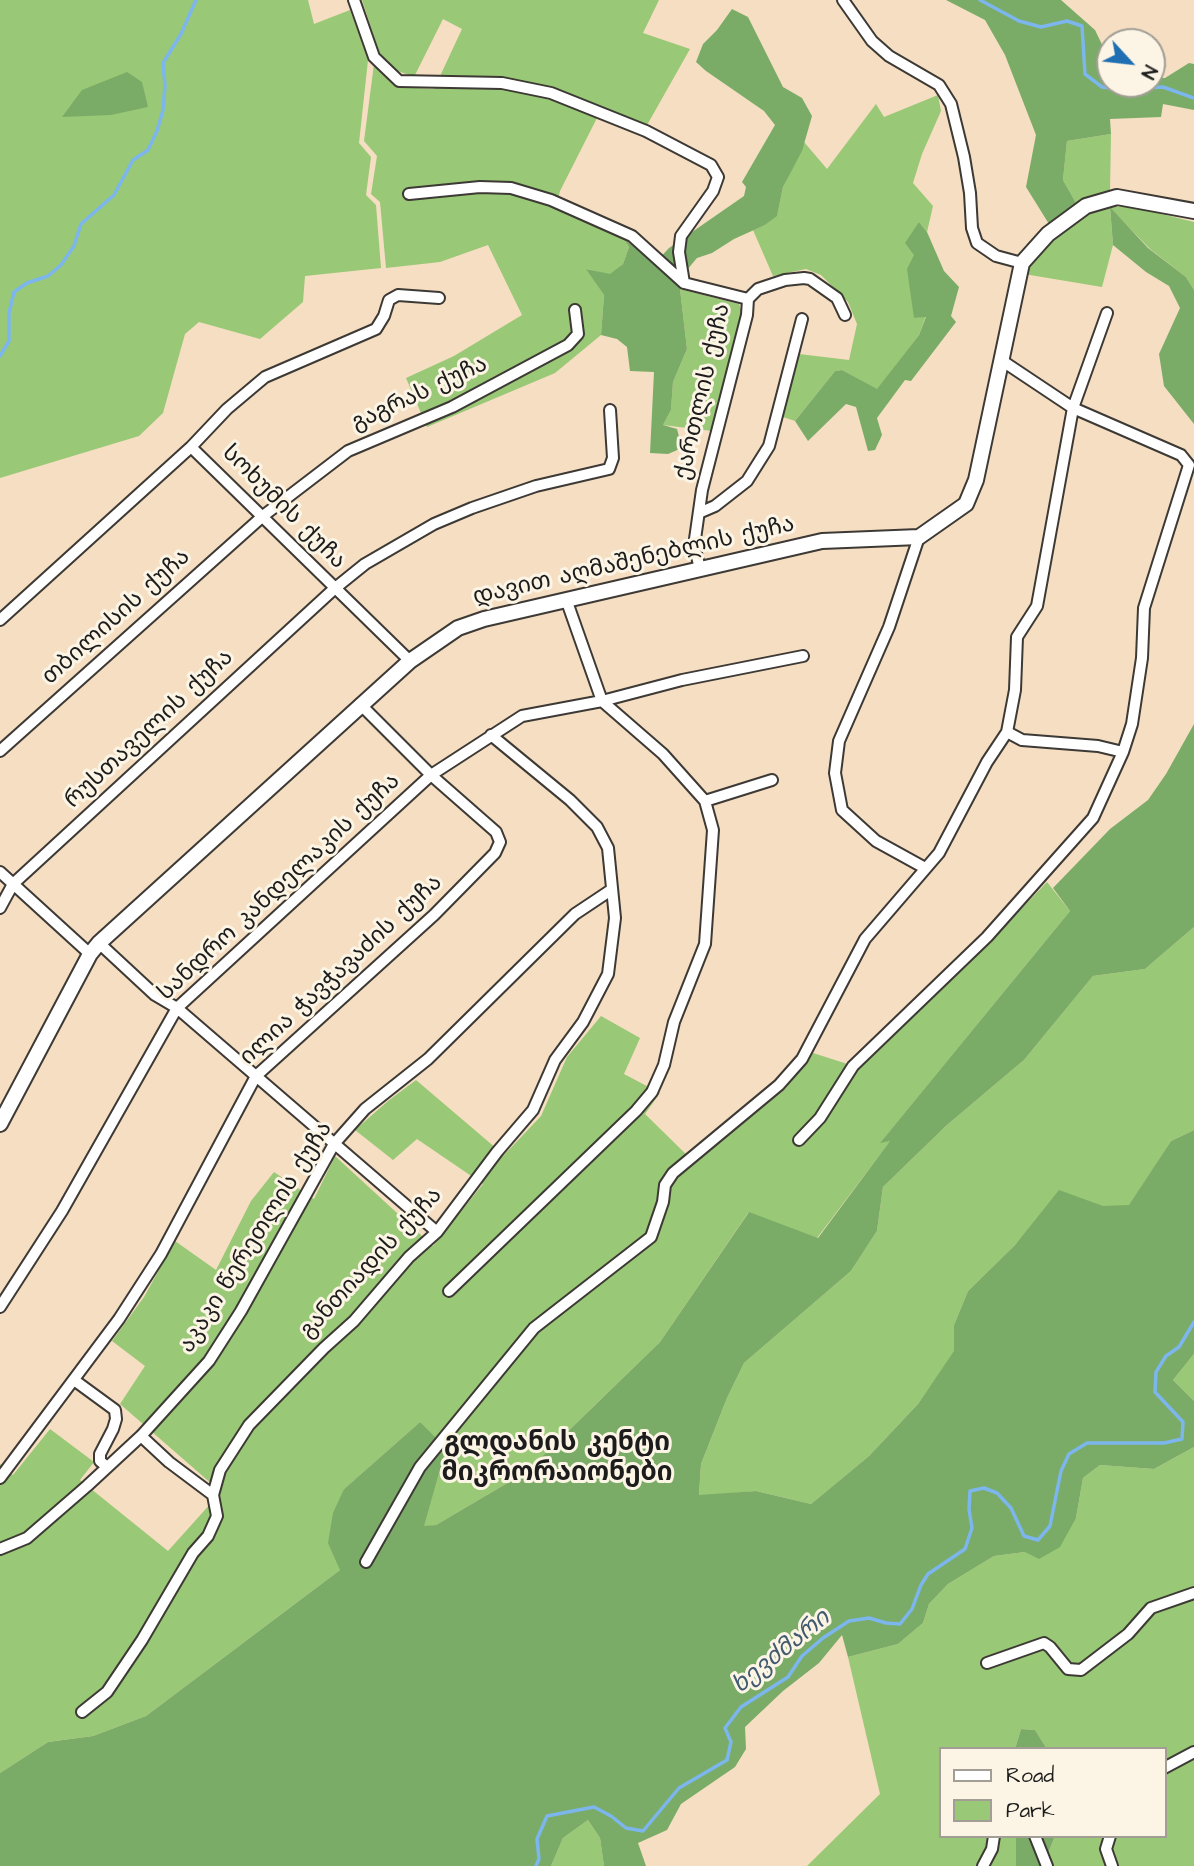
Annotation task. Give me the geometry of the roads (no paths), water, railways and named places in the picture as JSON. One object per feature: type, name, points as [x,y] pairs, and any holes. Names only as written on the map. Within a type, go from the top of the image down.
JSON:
[{"type":"street","name":"ქართლის ქუჩა","points":[[354,0],[374,57],[399,81],[502,83],[551,93],[646,131],[711,165],[718,177],[713,191],[681,236],[679,252],[684,283],[748,299],[747,315],[702,490],[701,512],[694,546],[700,568]]},
{"type":"street","points":[[843,0],[872,41],[939,85],[951,104],[964,157],[972,228],[977,243],[996,256],[1021,263]]},
{"type":"street","points":[[410,194],[480,187],[511,188],[551,200],[632,236],[684,283]]},
{"type":"street","points":[[925,869],[876,841],[842,810],[835,773],[839,741],[889,627],[919,537],[966,505],[976,480],[1021,263],[1048,234],[1086,206],[1117,197],[1194,212]]},
{"type":"street","points":[[748,299],[758,289],[785,280],[804,278],[810,279],[837,298],[845,315]]},
{"type":"street","points":[[191,447],[227,409],[265,377],[376,329],[389,300],[398,295],[439,298]]},
{"type":"street","name":"გაგრას ქუჩა","points":[[263,516],[348,451],[452,407],[568,345],[578,334],[575,310]]},
{"type":"street","points":[[366,1562],[420,1467],[534,1328],[651,1237],[663,1202],[665,1185],[673,1173],[779,1085],[802,1059],[866,939],[939,853],[987,762],[1007,732],[1015,690],[1017,638],[1037,606],[1073,408],[1107,313]]},
{"type":"street","points":[[701,512],[715,506],[747,481],[769,446],[802,319]]},
{"type":"street","points":[[799,1140],[820,1118],[853,1066],[987,937],[1093,818],[1123,752],[1132,724],[1142,658],[1144,608],[1189,465],[1181,455],[1073,408],[1001,360]]},
{"type":"street","name":"რუსთაველის ქუჩა","points":[[0,908],[13,884],[334,589],[365,564],[434,524],[459,513],[536,486],[610,469],[613,458],[610,410]]},
{"type":"street","name":"სოხუმის ქუჩა","points":[[0,620],[191,447],[410,661]]},
{"type":"street","name":"თბილისის ქუჩა","points":[[0,751],[263,516]]},
{"type":"street","name":"დავით აღმაშენებლის ქუჩა","points":[[0,1124],[94,948],[360,704],[410,661],[458,628],[566,599],[822,541],[919,537]]},
{"type":"street","points":[[449,1291],[652,1093],[664,1065],[674,1022],[705,944],[713,830],[705,801],[663,754],[603,701],[566,599]]},
{"type":"street","name":"სანდრო კანდელაკის ქუჩა","points":[[0,1307],[62,1210],[177,1008],[431,775],[522,716],[603,701],[682,680],[803,656]]},
{"type":"street","name":"ილია ჭავჭავაძის ქუჩა","points":[[0,1478],[119,1319],[161,1254],[256,1076],[434,915],[495,853],[500,842],[496,832],[431,775],[360,704]]},
{"type":"street","points":[[1007,732],[1022,740],[1098,746],[1123,752]]},
{"type":"street","name":"განთიადის ქუჩა","points":[[82,1712],[107,1692],[142,1640],[192,1553],[208,1536],[217,1516],[213,1495],[220,1470],[249,1425],[324,1348],[355,1321],[410,1257],[437,1232],[497,1152],[533,1110],[555,1060],[589,1010],[608,974],[615,918],[611,890],[612,865],[608,848],[597,827],[570,800],[491,735]]},
{"type":"street","points":[[705,801],[772,780]]},
{"type":"street","points":[[0,872],[155,995],[177,1008],[437,1232]]},
{"type":"street","name":"აკაკი წერეთლის ქუჩა","points":[[0,1549],[27,1538],[141,1436],[209,1361],[241,1311],[334,1144],[365,1109],[428,1059],[575,914],[611,890]]},
{"type":"street","points":[[74,1380],[115,1410],[113,1429],[100,1454],[100,1461],[106,1466]]},
{"type":"street","points":[[141,1436],[169,1462],[213,1495]]},
{"type":"street","points":[[987,1663],[1044,1643],[1068,1668],[1082,1670],[1128,1634],[1151,1608],[1194,1593]]},
{"type":"street","points":[[1166,1767],[1194,1752]]},
{"type":"street","points":[[984,1866],[994,1838]]},
{"type":"street","points":[[1036,1838],[1047,1866]]},
{"type":"street","points":[[1109,1838],[1106,1849],[1112,1866]]},
{"type":"waterway","points":[[0,356],[9,341],[9,313],[14,292],[27,283],[48,276],[61,265],[74,246],[81,224],[114,195],[133,160],[148,150],[163,110],[163,63],[181,34],[196,0]]},
{"type":"waterway","name":"ხევძმარი","points":[[980,0],[1019,21],[1041,27],[1067,21],[1082,26],[1085,74],[1102,87],[1163,87],[1194,98]]},
{"type":"waterway","name":"ხევძმარი","points":[[536,1866],[539,1859],[537,1839],[547,1816],[594,1807],[626,1828],[643,1831],[679,1788],[727,1760],[731,1742],[725,1728],[741,1707],[788,1677],[802,1656],[823,1638],[849,1621],[869,1618],[900,1624],[912,1609],[928,1574],[965,1549],[972,1528],[970,1491],[984,1488],[997,1493],[1011,1508],[1024,1536],[1038,1540],[1050,1526],[1061,1471],[1069,1454],[1087,1443],[1164,1443],[1182,1439],[1183,1422],[1155,1392],[1156,1372],[1166,1356],[1179,1347],[1194,1322]]},
{"type":"district","name":"გლდანის კენტი მიკრორაიონები","points":[[557,1460]]}]
